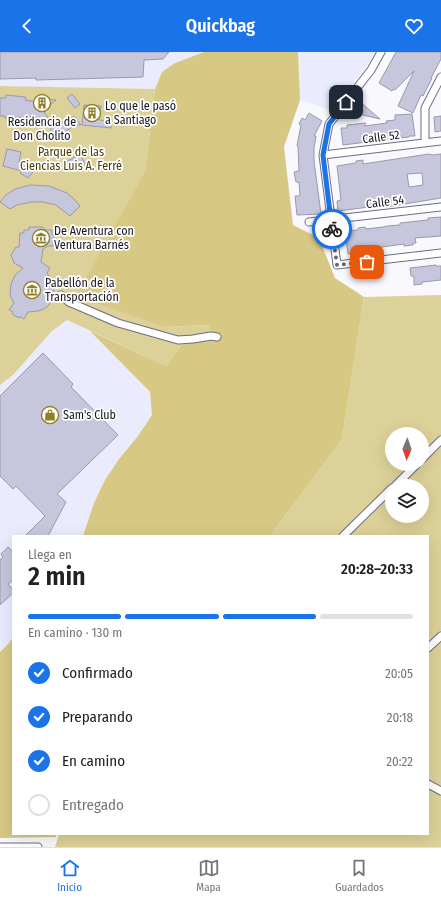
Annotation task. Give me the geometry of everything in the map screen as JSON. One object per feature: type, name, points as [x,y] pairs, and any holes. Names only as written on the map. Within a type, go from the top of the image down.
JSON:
[{"type":"street","points":[[381,52],[371,70],[329,124],[323,155],[337,265],[441,253]]},
{"type":"street","points":[[425,143],[425,108],[441,77]]},
{"type":"street","name":"Calle 52","points":[[323,155],[441,141]]},
{"type":"street","name":"Calle 54","points":[[309,222],[441,207]]},
{"type":"street","points":[[61,295],[69,302],[118,323],[178,340],[211,336],[217,337]]},
{"type":"street","points":[[429,452],[440,442]]},
{"type":"street","points":[[401,479],[410,471]]},
{"type":"street","points":[[344,535],[385,495]]},
{"type":"street","points":[[429,647],[441,636]]},
{"type":"street","points":[[429,785],[441,791]]},
{"type":"street","points":[[0,847],[38,847]]},
{"type":"shaded area","points":[[0,52],[204,52],[175,63],[162,72],[155,89],[0,86]]},
{"type":"shaded area","points":[[204,52],[298,52],[300,100],[284,147],[293,225],[319,238],[335,278],[364,297],[342,439],[271,535],[83,535],[94,503],[105,480],[152,415],[150,392],[90,331],[166,366],[182,344],[212,336],[210,325],[165,327],[76,296],[145,172],[155,89],[162,72],[175,63]]},
{"type":"shaded area","points":[[298,52],[375,52],[365,69],[331,110],[300,100]]},
{"type":"shaded area","points":[[67,320],[90,331],[150,393],[152,415],[105,480],[94,503],[83,535],[12,535],[12,638],[0,652],[0,385],[13,375],[52,331]]},
{"type":"shaded area","points":[[12,638],[12,835],[56,835],[56,837],[0,838],[0,652]]},
{"type":"green space","name":"Parque de las Ciencias Luis A. Ferré","points":[[0,86],[155,89],[145,172],[165,327],[211,325],[212,337],[182,344],[166,366],[67,320],[52,331],[13,375],[0,385]]},
{"type":"green space","points":[[441,295],[441,847],[55,847],[59,835],[429,835],[429,535],[271,535],[342,439],[364,297]]},
{"type":"building","points":[[0,52],[169,52],[163,59],[144,60],[143,77],[36,80],[36,78],[0,79]]},
{"type":"building","points":[[396,52],[441,52],[441,59],[413,113],[398,106],[414,71],[395,90],[393,89],[392,91],[379,83]]},
{"type":"building","points":[[72,94],[80,104],[75,108],[67,98]]},
{"type":"building","points":[[6,95],[25,97],[25,100],[39,102],[39,99],[56,100],[43,111],[51,121],[66,122],[74,116],[81,125],[75,125],[65,132],[64,141],[50,140],[51,127],[47,121],[38,120],[38,118],[27,116],[27,118],[5,118],[5,116],[0,116],[0,98],[6,98]]},
{"type":"building","points":[[359,101],[380,119],[350,112]]},
{"type":"building","name":"Lo que le pasó a Santiago","points":[[84,105],[101,106],[99,120],[111,121],[111,128],[82,125]]},
{"type":"building","points":[[309,113],[322,121],[314,136],[316,136],[314,161],[321,214],[297,215],[295,196],[300,196],[299,182],[296,182],[294,172],[299,171],[297,146],[301,125],[299,124],[302,118],[305,120]]},
{"type":"building","points":[[412,114],[415,136],[343,145],[341,128],[347,128],[347,125],[366,123],[364,126],[387,123],[386,121],[395,120],[395,115]]},
{"type":"building","points":[[441,116],[441,131],[435,132],[434,117]]},
{"type":"building","points":[[7,149],[21,152],[19,163],[33,172],[28,178],[20,173],[22,171],[3,166]]},
{"type":"building","points":[[80,154],[85,164],[71,171],[66,162]]},
{"type":"building","points":[[429,154],[441,154],[441,198],[386,207],[385,205],[338,211],[337,201],[341,200],[337,166],[356,163],[356,161],[363,160],[363,164]],"holes":[[[422,173],[423,185],[409,187],[407,174]]]},
{"type":"building","points":[[30,185],[49,186],[67,193],[80,206],[70,216],[56,205],[43,202],[31,202],[17,205],[10,209],[0,202],[6,195],[15,189]]},
{"type":"building","points":[[441,217],[441,236],[415,238],[416,243],[413,243],[413,245],[404,246],[404,244],[375,248],[375,245],[359,247],[359,252],[348,254],[345,231],[358,230],[358,228],[365,227],[366,229],[400,225],[400,223]]},
{"type":"building","points":[[29,227],[42,227],[46,230],[52,230],[52,235],[54,235],[53,246],[48,246],[43,249],[41,262],[50,268],[47,273],[53,282],[54,296],[49,305],[44,309],[28,312],[24,319],[20,316],[19,318],[12,314],[13,312],[9,310],[14,303],[10,295],[11,284],[15,275],[23,268],[14,263],[11,255],[16,247],[19,247],[20,233],[24,233],[24,230],[29,230]]},
{"type":"building","points":[[436,265],[441,266],[441,280],[422,282],[422,284],[414,285],[414,276],[411,276],[410,268]]},
{"type":"building","name":"Sam's Club","points":[[43,353],[73,384],[71,387],[118,435],[57,494],[66,502],[49,535],[26,535],[45,516],[16,486],[13,489],[0,476],[0,396]]},
{"type":"building","points":[[8,547],[12,551],[12,581],[8,584],[12,589],[12,594],[0,605],[0,560],[3,557],[1,554]]},
{"type":"way so far","points":[[332,229],[337,265],[367,262]]},
{"type":"place","name":"Residencia de Don Cholito","points":[[42,103]]},
{"type":"place","name":"Lo que le pasó a Santiago","points":[[92,113]]},
{"type":"place","name":"De Aventura con Ventura Barnés","points":[[41,238]]},
{"type":"place","name":"Pabellón de la Transportación","points":[[32,290]]},
{"type":"place","name":"Sam's Club","points":[[50,415]]},
{"type":"route","points":[[332,229],[323,155],[329,124],[346,102]]}]
